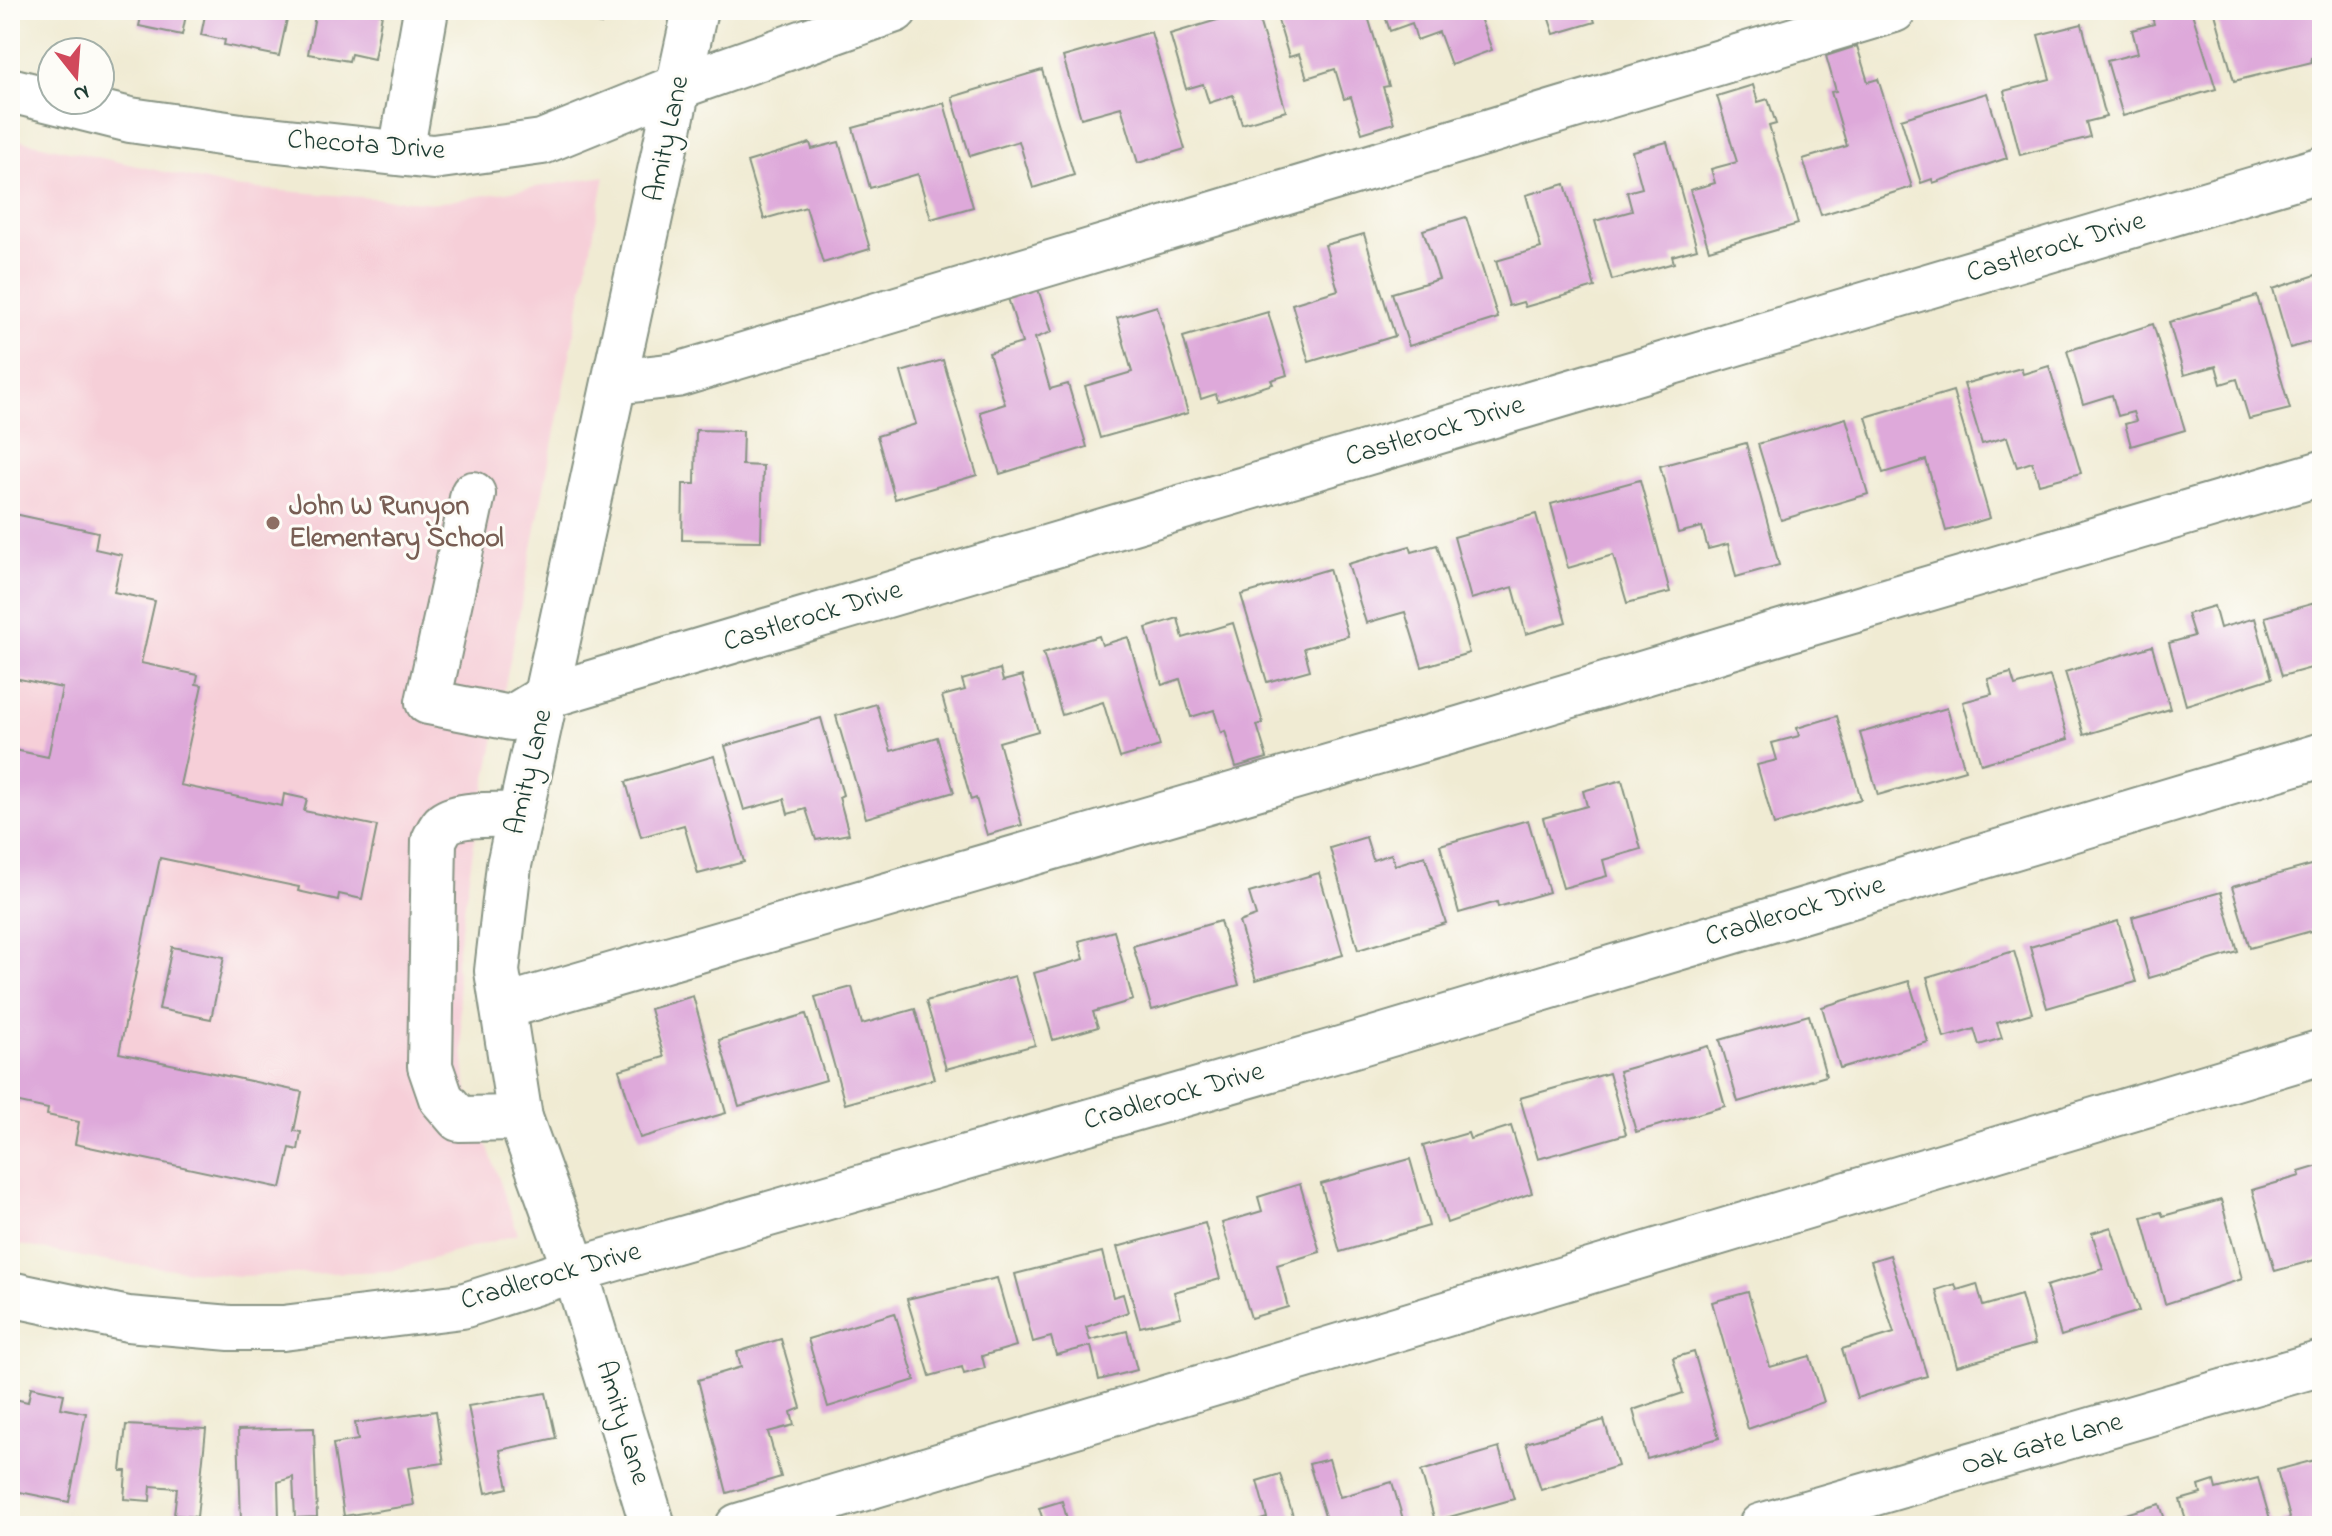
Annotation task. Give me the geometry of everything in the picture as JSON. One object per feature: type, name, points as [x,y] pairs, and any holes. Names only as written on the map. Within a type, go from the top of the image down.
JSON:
[{"type":"street","points":[[401,153],[426,10]]},
{"type":"street","name":"Amity Lane","points":[[653,1526],[575,1270],[520,1118],[497,971],[509,865],[695,10]]},
{"type":"street","name":"Checota Drive","points":[[10,90],[130,120],[241,136],[433,157],[542,142],[680,86],[895,10]]},
{"type":"street","points":[[615,382],[677,375],[1894,10]]},
{"type":"street","name":"Castlerock Drive","points":[[473,494],[428,702],[511,718],[547,696],[2322,169]]},
{"type":"street","points":[[503,1007],[2322,473]]},
{"type":"street","name":"Cradlerock Drive","points":[[10,1294],[128,1319],[230,1328],[283,1328],[462,1306],[575,1270],[1352,1045],[2322,755]]},
{"type":"street","points":[[520,815],[462,817],[445,823],[434,840],[430,1066],[441,1098],[459,1119],[520,1118]]},
{"type":"street","points":[[738,1526],[2322,1052]]},
{"type":"street","name":"Oak Gate Lane","points":[[1761,1526],[2322,1363]]},
{"type":"shaded area","name":"John W Runyon Elementary School","points":[[10,138],[233,187],[436,203],[605,176],[474,844],[456,961],[466,1084],[518,1234],[390,1271],[238,1276],[109,1262],[10,1243]]},
{"type":"building","points":[[113,10],[187,10],[182,35],[139,26],[141,17]]},
{"type":"building","points":[[206,10],[289,10],[279,56],[224,45],[225,40],[201,35]]},
{"type":"building","points":[[316,10],[361,10],[382,14],[374,59],[351,54],[349,61],[308,54]]},
{"type":"building","points":[[552,10],[604,10],[601,24],[551,13]]},
{"type":"building","points":[[1256,10],[1286,111],[1242,124],[1233,95],[1209,103],[1203,84],[1186,89],[1170,34]]},
{"type":"building","points":[[1275,10],[1366,10],[1389,86],[1383,87],[1394,123],[1362,133],[1351,97],[1344,99],[1335,69],[1307,78],[1299,54],[1289,57]]},
{"type":"building","points":[[1383,10],[1477,10],[1492,50],[1451,65],[1439,32],[1417,40],[1412,23],[1390,31]]},
{"type":"building","points":[[1546,10],[1591,10],[1595,22],[1554,34]]},
{"type":"building","points":[[2150,10],[2191,10],[2216,89],[2123,116],[2107,61],[2138,53],[2132,30],[2154,24]]},
{"type":"building","points":[[2214,10],[2315,10],[2322,34],[2322,54],[2311,58],[2312,62],[2234,81]]},
{"type":"building","points":[[2082,24],[2106,117],[2086,122],[2090,137],[2020,155],[2004,91],[2050,79],[2038,35]]},
{"type":"building","points":[[1151,32],[1185,149],[1138,163],[1121,107],[1081,118],[1063,57]]},
{"type":"building","points":[[1857,46],[1868,82],[1878,79],[1912,187],[1821,215],[1803,159],[1847,146],[1831,92],[1836,91],[1826,56]]},
{"type":"building","points":[[1042,70],[1074,175],[1033,188],[1019,141],[970,156],[952,97]]},
{"type":"building","points":[[1753,85],[1758,102],[1768,99],[1776,124],[1769,126],[1798,224],[1709,250],[1690,190],[1715,183],[1711,169],[1737,162],[1717,96]]},
{"type":"building","points":[[1987,93],[2007,158],[1933,183],[1932,179],[1921,183],[1901,119]]},
{"type":"building","points":[[944,103],[973,207],[931,219],[918,174],[870,188],[853,128]]},
{"type":"building","points":[[839,142],[870,249],[823,263],[806,207],[764,219],[747,162],[810,143],[812,149]]},
{"type":"building","points":[[1667,142],[1697,249],[1672,256],[1674,263],[1612,280],[1595,221],[1632,211],[1627,192],[1642,188],[1632,151]]},
{"type":"building","points":[[1565,184],[1595,287],[1525,307],[1523,302],[1509,306],[1496,261],[1541,248],[1526,195]]},
{"type":"building","points":[[1466,217],[1498,318],[1409,346],[1392,293],[1439,279],[1423,230]]},
{"type":"building","points":[[1364,234],[1395,336],[1309,362],[1292,304],[1338,290],[1325,245]]},
{"type":"building","points":[[2322,273],[2322,339],[2290,348],[2273,289]]},
{"type":"building","points":[[1038,289],[1052,332],[1035,338],[1050,389],[1068,384],[1087,447],[1000,474],[980,412],[1005,404],[989,353],[1022,343],[1008,298]]},
{"type":"building","points":[[2257,296],[2290,409],[2249,419],[2237,379],[2221,384],[2216,366],[2184,375],[2169,322]]},
{"type":"building","points":[[1157,306],[1188,413],[1100,438],[1085,386],[1132,372],[1117,318]]},
{"type":"building","points":[[1268,312],[1287,375],[1271,380],[1273,384],[1218,401],[1216,394],[1201,399],[1183,337]]},
{"type":"building","points":[[2153,324],[2185,430],[2131,446],[2125,424],[2136,421],[2133,412],[2118,416],[2112,395],[2083,404],[2067,351]]},
{"type":"building","points":[[943,360],[977,475],[895,499],[877,436],[916,424],[901,372]]},
{"type":"building","points":[[2049,366],[2081,473],[2039,484],[2032,462],[2017,467],[2007,437],[1982,444],[1964,384],[2021,368],[2023,374]]},
{"type":"building","points":[[1953,391],[1990,518],[1946,531],[1926,460],[1883,473],[1866,417]]},
{"type":"building","points":[[1846,418],[1868,494],[1781,520],[1758,444]]},
{"type":"building","points":[[696,430],[743,431],[742,465],[763,466],[761,541],[682,540],[683,484],[695,484]]},
{"type":"building","points":[[1746,443],[1779,565],[1736,577],[1728,544],[1708,549],[1702,527],[1678,533],[1660,466]]},
{"type":"building","points":[[1640,480],[1670,592],[1627,603],[1613,555],[1568,568],[1551,504]]},
{"type":"building","points":[[10,513],[98,532],[95,549],[122,555],[114,592],[155,601],[141,663],[198,675],[196,684],[202,685],[180,785],[282,806],[284,794],[307,799],[304,811],[377,826],[362,899],[339,894],[338,900],[298,891],[299,887],[160,858],[119,1053],[302,1092],[294,1131],[301,1132],[298,1150],[290,1148],[281,1188],[75,1144],[79,1122],[47,1115],[48,1109],[10,1101],[10,876],[13,860],[10,859],[10,749],[48,757],[62,688],[10,677]]},
{"type":"building","points":[[1536,514],[1566,622],[1526,634],[1513,587],[1471,599],[1454,537]]},
{"type":"building","points":[[1437,545],[1469,653],[1422,667],[1405,612],[1366,623],[1348,564],[1410,546],[1412,552]]},
{"type":"building","points":[[1329,569],[1348,636],[1304,648],[1310,670],[1267,682],[1241,595]]},
{"type":"building","points":[[2322,601],[2322,665],[2282,676],[2265,617]]},
{"type":"building","points":[[2214,606],[2220,628],[2255,618],[2272,678],[2186,705],[2169,643],[2194,636],[2187,614]]},
{"type":"building","points":[[1178,618],[1183,638],[1233,623],[1263,723],[1257,725],[1267,758],[1236,767],[1225,731],[1221,733],[1214,710],[1191,717],[1180,679],[1162,685],[1146,628]]},
{"type":"building","points":[[1099,636],[1102,645],[1128,637],[1160,746],[1120,758],[1103,702],[1062,715],[1043,653]]},
{"type":"building","points":[[2152,646],[2170,709],[2084,735],[2065,672]]},
{"type":"building","points":[[1000,669],[1003,681],[1022,676],[1038,731],[999,742],[1022,825],[987,835],[976,798],[971,800],[942,696],[965,690],[962,680]]},
{"type":"building","points":[[2011,673],[2015,686],[2050,676],[2068,739],[1981,764],[1963,702],[1992,694],[1988,679]]},
{"type":"building","points":[[876,704],[891,751],[937,737],[954,792],[866,818],[836,716]]},
{"type":"building","points":[[1947,708],[1965,770],[1878,795],[1860,733]]},
{"type":"building","points":[[1837,716],[1861,799],[1774,825],[1757,765],[1777,760],[1772,743],[1799,736],[1797,728]]},
{"type":"building","points":[[821,718],[843,795],[839,797],[849,834],[816,840],[806,809],[788,814],[784,799],[744,810],[725,746]]},
{"type":"building","points":[[714,756],[744,862],[698,874],[684,825],[641,837],[626,782]]},
{"type":"building","points":[[1622,780],[1641,849],[1603,860],[1607,876],[1563,888],[1543,818],[1587,806],[1583,791]]},
{"type":"building","points":[[1528,820],[1549,892],[1498,907],[1497,902],[1459,913],[1440,845]]},
{"type":"building","points":[[1366,837],[1373,860],[1391,854],[1395,865],[1425,856],[1446,923],[1358,950],[1330,848]]},
{"type":"building","points":[[2319,863],[2322,872],[2322,928],[2250,948],[2232,887]]},
{"type":"building","points":[[1319,873],[1343,955],[1256,980],[1239,922],[1256,916],[1249,893]]},
{"type":"building","points":[[2221,892],[2238,952],[2149,978],[2132,917]]},
{"type":"building","points":[[1220,921],[1239,985],[1152,1010],[1133,946]]},
{"type":"building","points":[[2118,921],[2136,982],[2047,1008],[2030,947]]},
{"type":"building","points":[[1114,931],[1133,1000],[1093,1012],[1098,1027],[1053,1040],[1034,973],[1084,959],[1079,941]]},
{"type":"building","points":[[172,947],[224,957],[211,1019],[159,1009]]},
{"type":"building","points":[[2014,951],[2032,1013],[1997,1023],[2002,1038],[1979,1045],[1974,1029],[1944,1038],[1927,977]]},
{"type":"building","points":[[1015,976],[1035,1045],[946,1069],[926,1001]]},
{"type":"building","points":[[1909,981],[1928,1042],[1840,1068],[1822,1007]]},
{"type":"building","points":[[852,987],[862,1024],[915,1009],[934,1079],[845,1104],[815,997]]},
{"type":"building","points":[[693,996],[726,1113],[640,1138],[619,1070],[664,1057],[650,1009]]},
{"type":"building","points":[[806,1014],[826,1080],[739,1106],[719,1040]]},
{"type":"building","points":[[1809,1015],[1826,1076],[1738,1102],[1720,1040]]},
{"type":"building","points":[[1708,1046],[1725,1106],[1636,1132],[1619,1071]]},
{"type":"building","points":[[1609,1073],[1626,1134],[1538,1159],[1520,1098]]},
{"type":"building","points":[[1511,1126],[1532,1193],[1447,1223],[1423,1146],[1468,1133],[1470,1139]]},
{"type":"building","points":[[1410,1159],[1429,1226],[1340,1252],[1321,1184]]},
{"type":"building","points":[[2322,1165],[2322,1258],[2275,1271],[2252,1190],[2300,1176],[2299,1172]]},
{"type":"building","points":[[1300,1184],[1320,1252],[1277,1265],[1288,1307],[1251,1318],[1222,1223],[1262,1211],[1258,1197]]},
{"type":"building","points":[[2221,1200],[2242,1279],[2165,1304],[2142,1217],[2161,1212],[2163,1216]]},
{"type":"building","points":[[1205,1223],[1220,1279],[1174,1292],[1181,1317],[1140,1327],[1117,1247]]},
{"type":"building","points":[[2111,1227],[2139,1311],[2061,1336],[2046,1286],[2103,1269],[2092,1233]]},
{"type":"building","points":[[1102,1252],[1113,1297],[1123,1294],[1128,1312],[1086,1327],[1090,1340],[1127,1331],[1137,1370],[1099,1380],[1091,1346],[1056,1355],[1051,1337],[1033,1342],[1015,1274]]},
{"type":"building","points":[[1890,1255],[1927,1376],[1857,1398],[1842,1349],[1894,1333],[1871,1261]]},
{"type":"building","points":[[997,1278],[1016,1346],[982,1356],[985,1368],[964,1374],[962,1367],[930,1376],[907,1299]]},
{"type":"building","points":[[1955,1284],[1957,1290],[1977,1284],[1983,1306],[2021,1295],[2035,1344],[1957,1366],[1936,1290]]},
{"type":"building","points":[[1748,1292],[1770,1367],[1810,1356],[1824,1402],[1748,1429],[1712,1302]]},
{"type":"building","points":[[895,1313],[915,1380],[828,1407],[808,1339]]},
{"type":"building","points":[[781,1339],[801,1408],[791,1412],[794,1425],[768,1432],[781,1477],[727,1493],[698,1380],[741,1367],[737,1352]]},
{"type":"building","points":[[1694,1352],[1719,1438],[1647,1459],[1633,1410],[1683,1393],[1673,1358]]},
{"type":"building","points":[[31,1387],[64,1394],[61,1408],[86,1413],[69,1502],[10,1490],[10,1398],[28,1402]]},
{"type":"building","points":[[546,1393],[556,1438],[500,1450],[508,1488],[486,1493],[468,1406]]},
{"type":"building","points":[[436,1411],[444,1463],[408,1468],[414,1505],[344,1516],[333,1444],[358,1440],[355,1423]]},
{"type":"building","points":[[1604,1420],[1618,1466],[1541,1490],[1526,1443]]},
{"type":"building","points":[[126,1425],[206,1429],[197,1517],[174,1515],[177,1488],[151,1486],[150,1501],[124,1499],[126,1471],[121,1471]]},
{"type":"building","points":[[314,1428],[317,1517],[295,1518],[293,1477],[278,1482],[279,1519],[241,1521],[238,1430]]},
{"type":"building","points":[[1499,1448],[1514,1499],[1435,1521],[1421,1471]]},
{"type":"building","points":[[2322,1458],[2322,1512],[2314,1514],[2317,1526],[2282,1526],[2281,1522],[2290,1518],[2277,1470]]},
{"type":"building","points":[[1329,1459],[1340,1497],[1392,1482],[1405,1526],[1328,1526],[1309,1464]]},
{"type":"building","points":[[1280,1474],[1296,1526],[1242,1526],[1267,1518],[1257,1481]]},
{"type":"building","points":[[2258,1478],[2272,1526],[2188,1526],[2180,1500],[2201,1494],[2199,1486],[2214,1481],[2216,1489]]},
{"type":"building","points":[[1062,1501],[1069,1526],[1045,1526],[1039,1508]]},
{"type":"building","points":[[2160,1504],[2167,1526],[2087,1526],[2087,1525]]},
{"type":"place","name":"John W Runyon Elementary School","points":[[273,523]]}]
